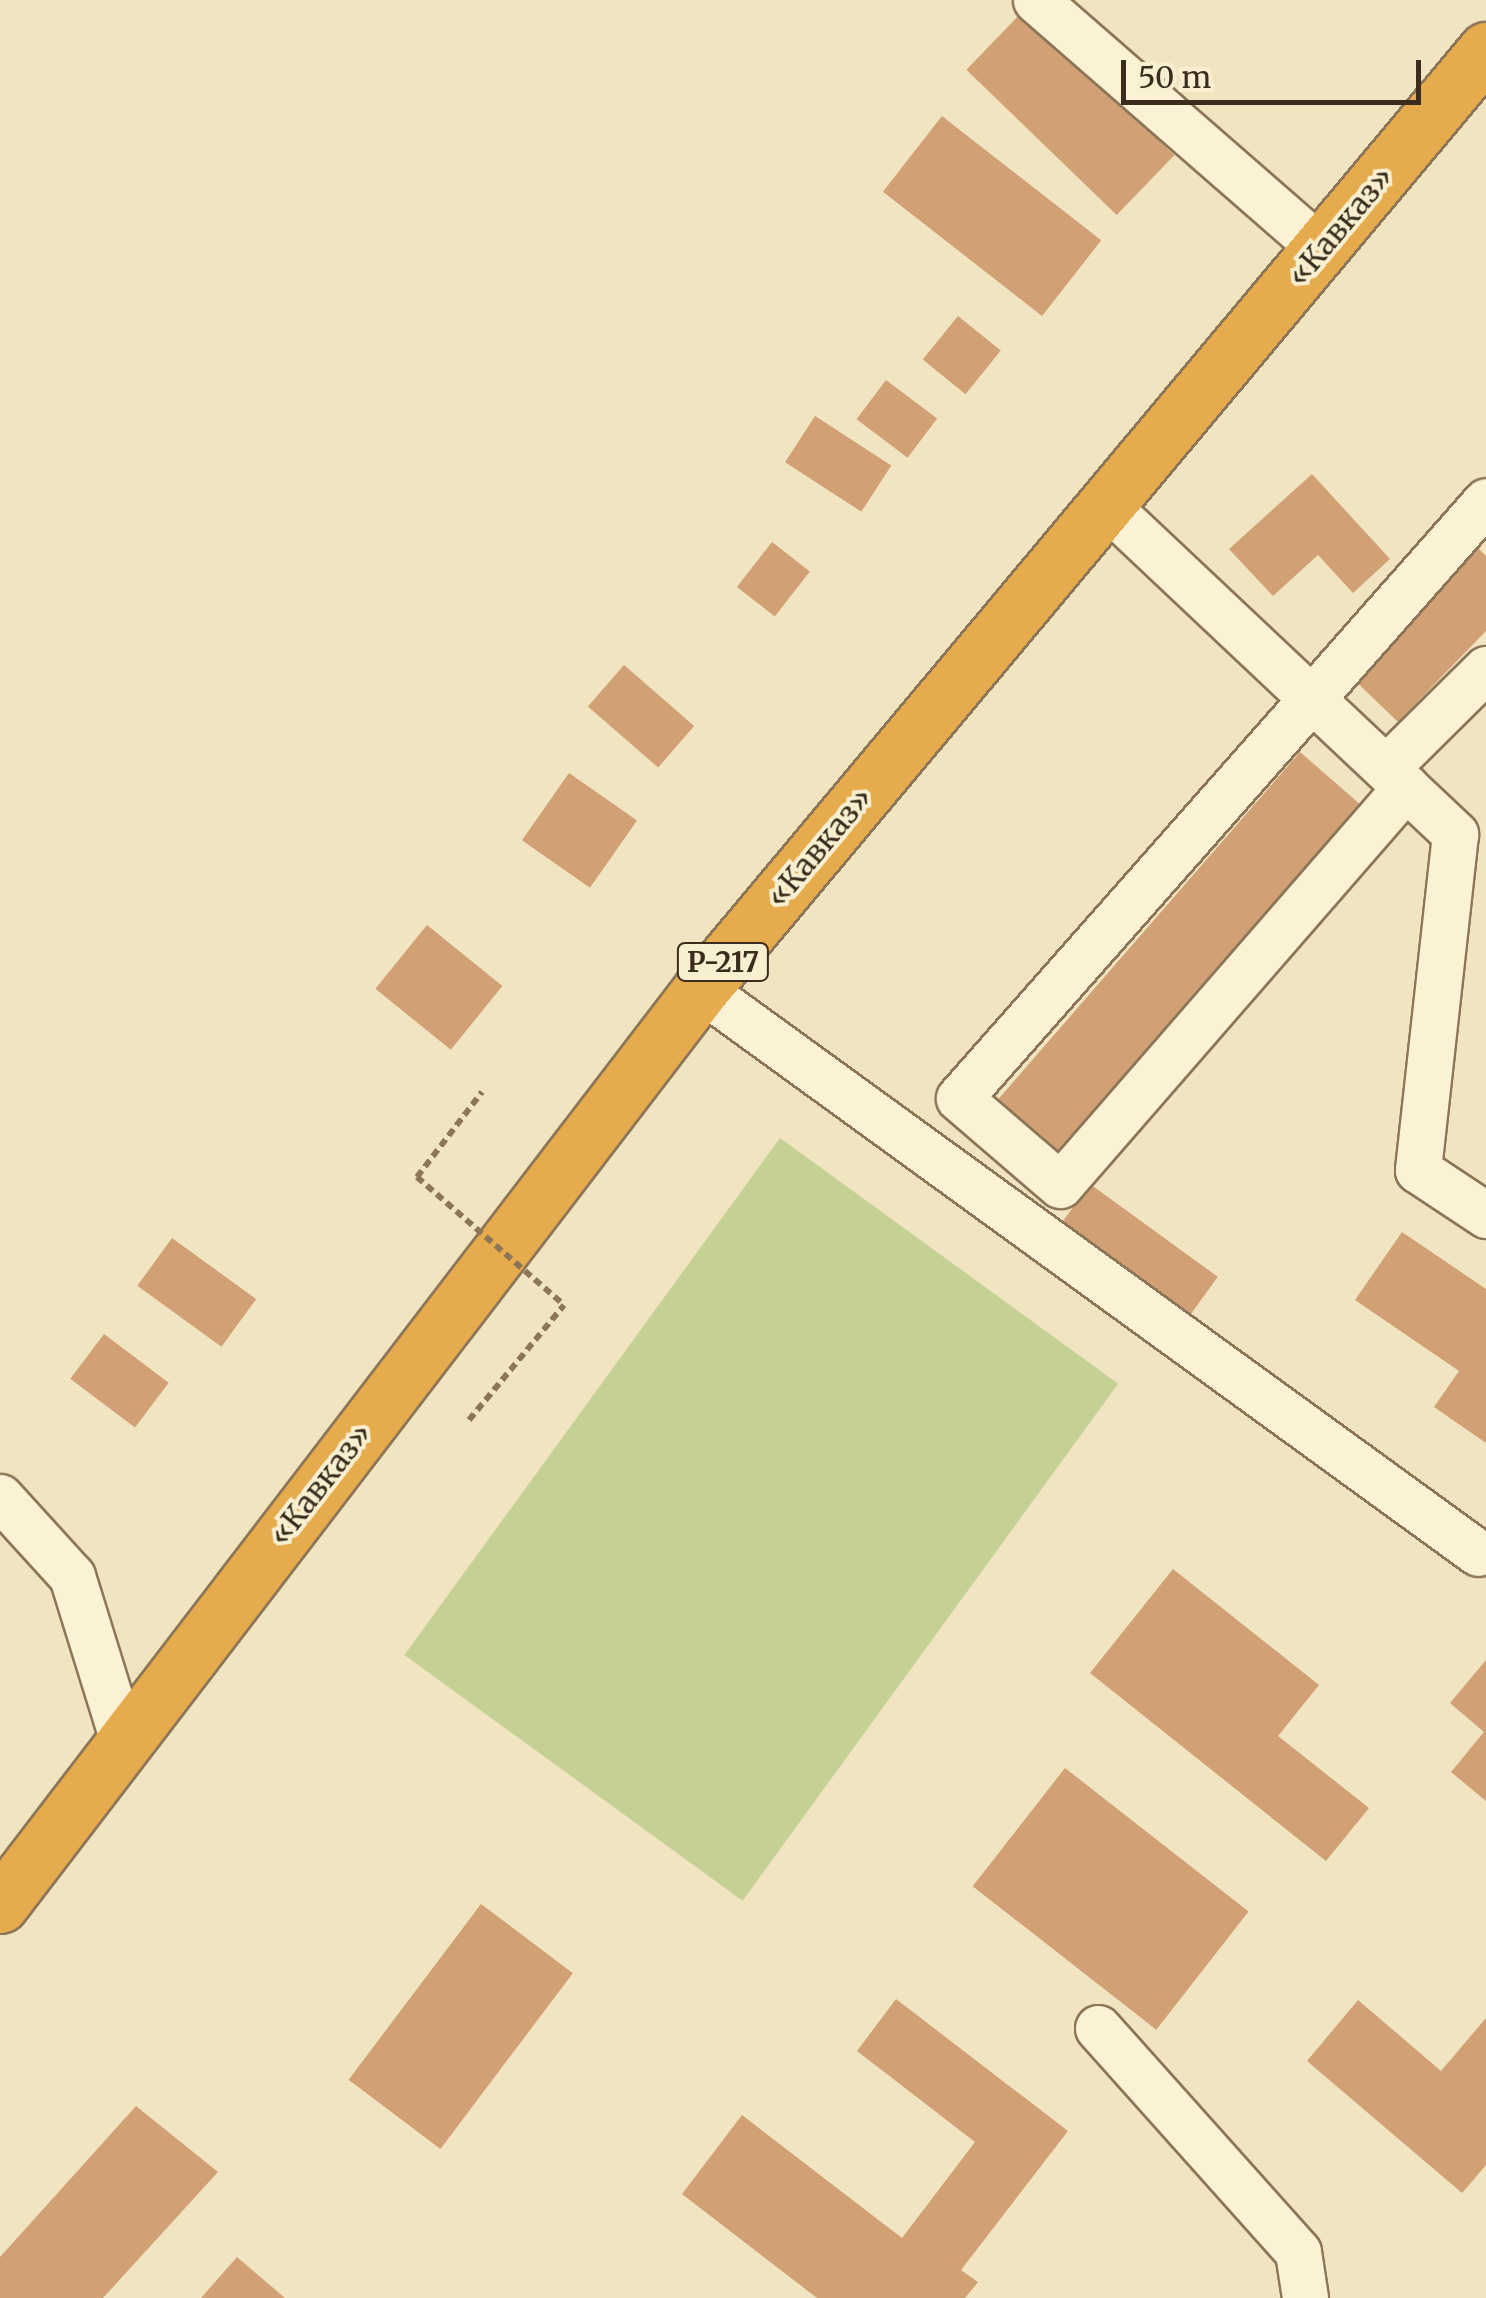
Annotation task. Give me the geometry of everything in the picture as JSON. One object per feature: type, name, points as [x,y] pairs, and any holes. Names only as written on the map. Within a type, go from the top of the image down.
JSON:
[{"type":"highway","name":"«Кавказ»","points":[[0,1906],[123,1740],[701,990],[1486,50]]},
{"type":"street","points":[[1036,0],[1321,249]]},
{"type":"street","points":[[1486,501],[1309,697],[960,1098],[1060,1185],[1486,669]]},
{"type":"street","points":[[1106,505],[1456,834],[1418,1170],[1486,1215]]},
{"type":"street","points":[[701,990],[1478,1553]]},
{"type":"street","points":[[0,1497],[72,1576],[123,1740]]},
{"type":"street","points":[[1098,2028],[1298,2252],[1305,2298]]},
{"type":"path","points":[[469,1420],[564,1305],[417,1177],[482,1092]]},
{"type":"green space","points":[[780,1138],[1118,1384],[743,1901],[404,1655]]},
{"type":"building","points":[[1024,10],[1174,155],[1117,215],[966,70]]},
{"type":"building","points":[[942,116],[1101,240],[1042,316],[883,192]]},
{"type":"building","points":[[958,316],[1001,351],[966,394],[923,360]]},
{"type":"building","points":[[886,380],[937,419],[908,458],[857,419]]},
{"type":"building","points":[[815,416],[891,466],[861,512],[785,462]]},
{"type":"building","points":[[1312,474],[1390,559],[1353,593],[1318,555],[1273,596],[1229,549]]},
{"type":"building","points":[[1471,541],[1486,556],[1486,631],[1398,722],[1345,671]]},
{"type":"building","points":[[772,542],[810,572],[775,616],[737,587]]},
{"type":"building","points":[[624,665],[694,726],[658,768],[588,707]]},
{"type":"building","points":[[1300,752],[1363,806],[1059,1156],[996,1101]]},
{"type":"building","points":[[569,773],[637,821],[590,888],[522,840]]},
{"type":"building","points":[[427,925],[502,986],[451,1050],[375,989]]},
{"type":"building","points":[[1090,1184],[1218,1277],[1190,1316],[1062,1223]]},
{"type":"building","points":[[1402,1232],[1486,1289],[1486,1443],[1434,1407],[1459,1371],[1355,1300]]},
{"type":"building","points":[[172,1238],[256,1299],[221,1347],[137,1286]]},
{"type":"building","points":[[104,1334],[169,1383],[135,1427],[70,1379]]},
{"type":"building","points":[[1173,1569],[1319,1685],[1278,1736],[1369,1808],[1326,1861],[1090,1673]]},
{"type":"building","points":[[1486,1660],[1486,1801],[1451,1772],[1484,1732],[1450,1703]]},
{"type":"building","points":[[1065,1768],[1249,1911],[1156,2030],[973,1886]]},
{"type":"building","points":[[481,1904],[573,1973],[440,2149],[349,2080]]},
{"type":"building","points":[[896,1999],[1068,2131],[961,2270],[978,2282],[965,2298],[817,2298],[682,2194],[742,2115],[902,2238],[975,2142],[857,2051]]},
{"type":"building","points":[[1358,2000],[1441,2071],[1486,2018],[1486,2165],[1462,2193],[1307,2061]]},
{"type":"building","points":[[136,2106],[218,2172],[103,2298],[0,2298],[0,2257]]},
{"type":"building","points":[[237,2257],[285,2298],[201,2298]]}]
